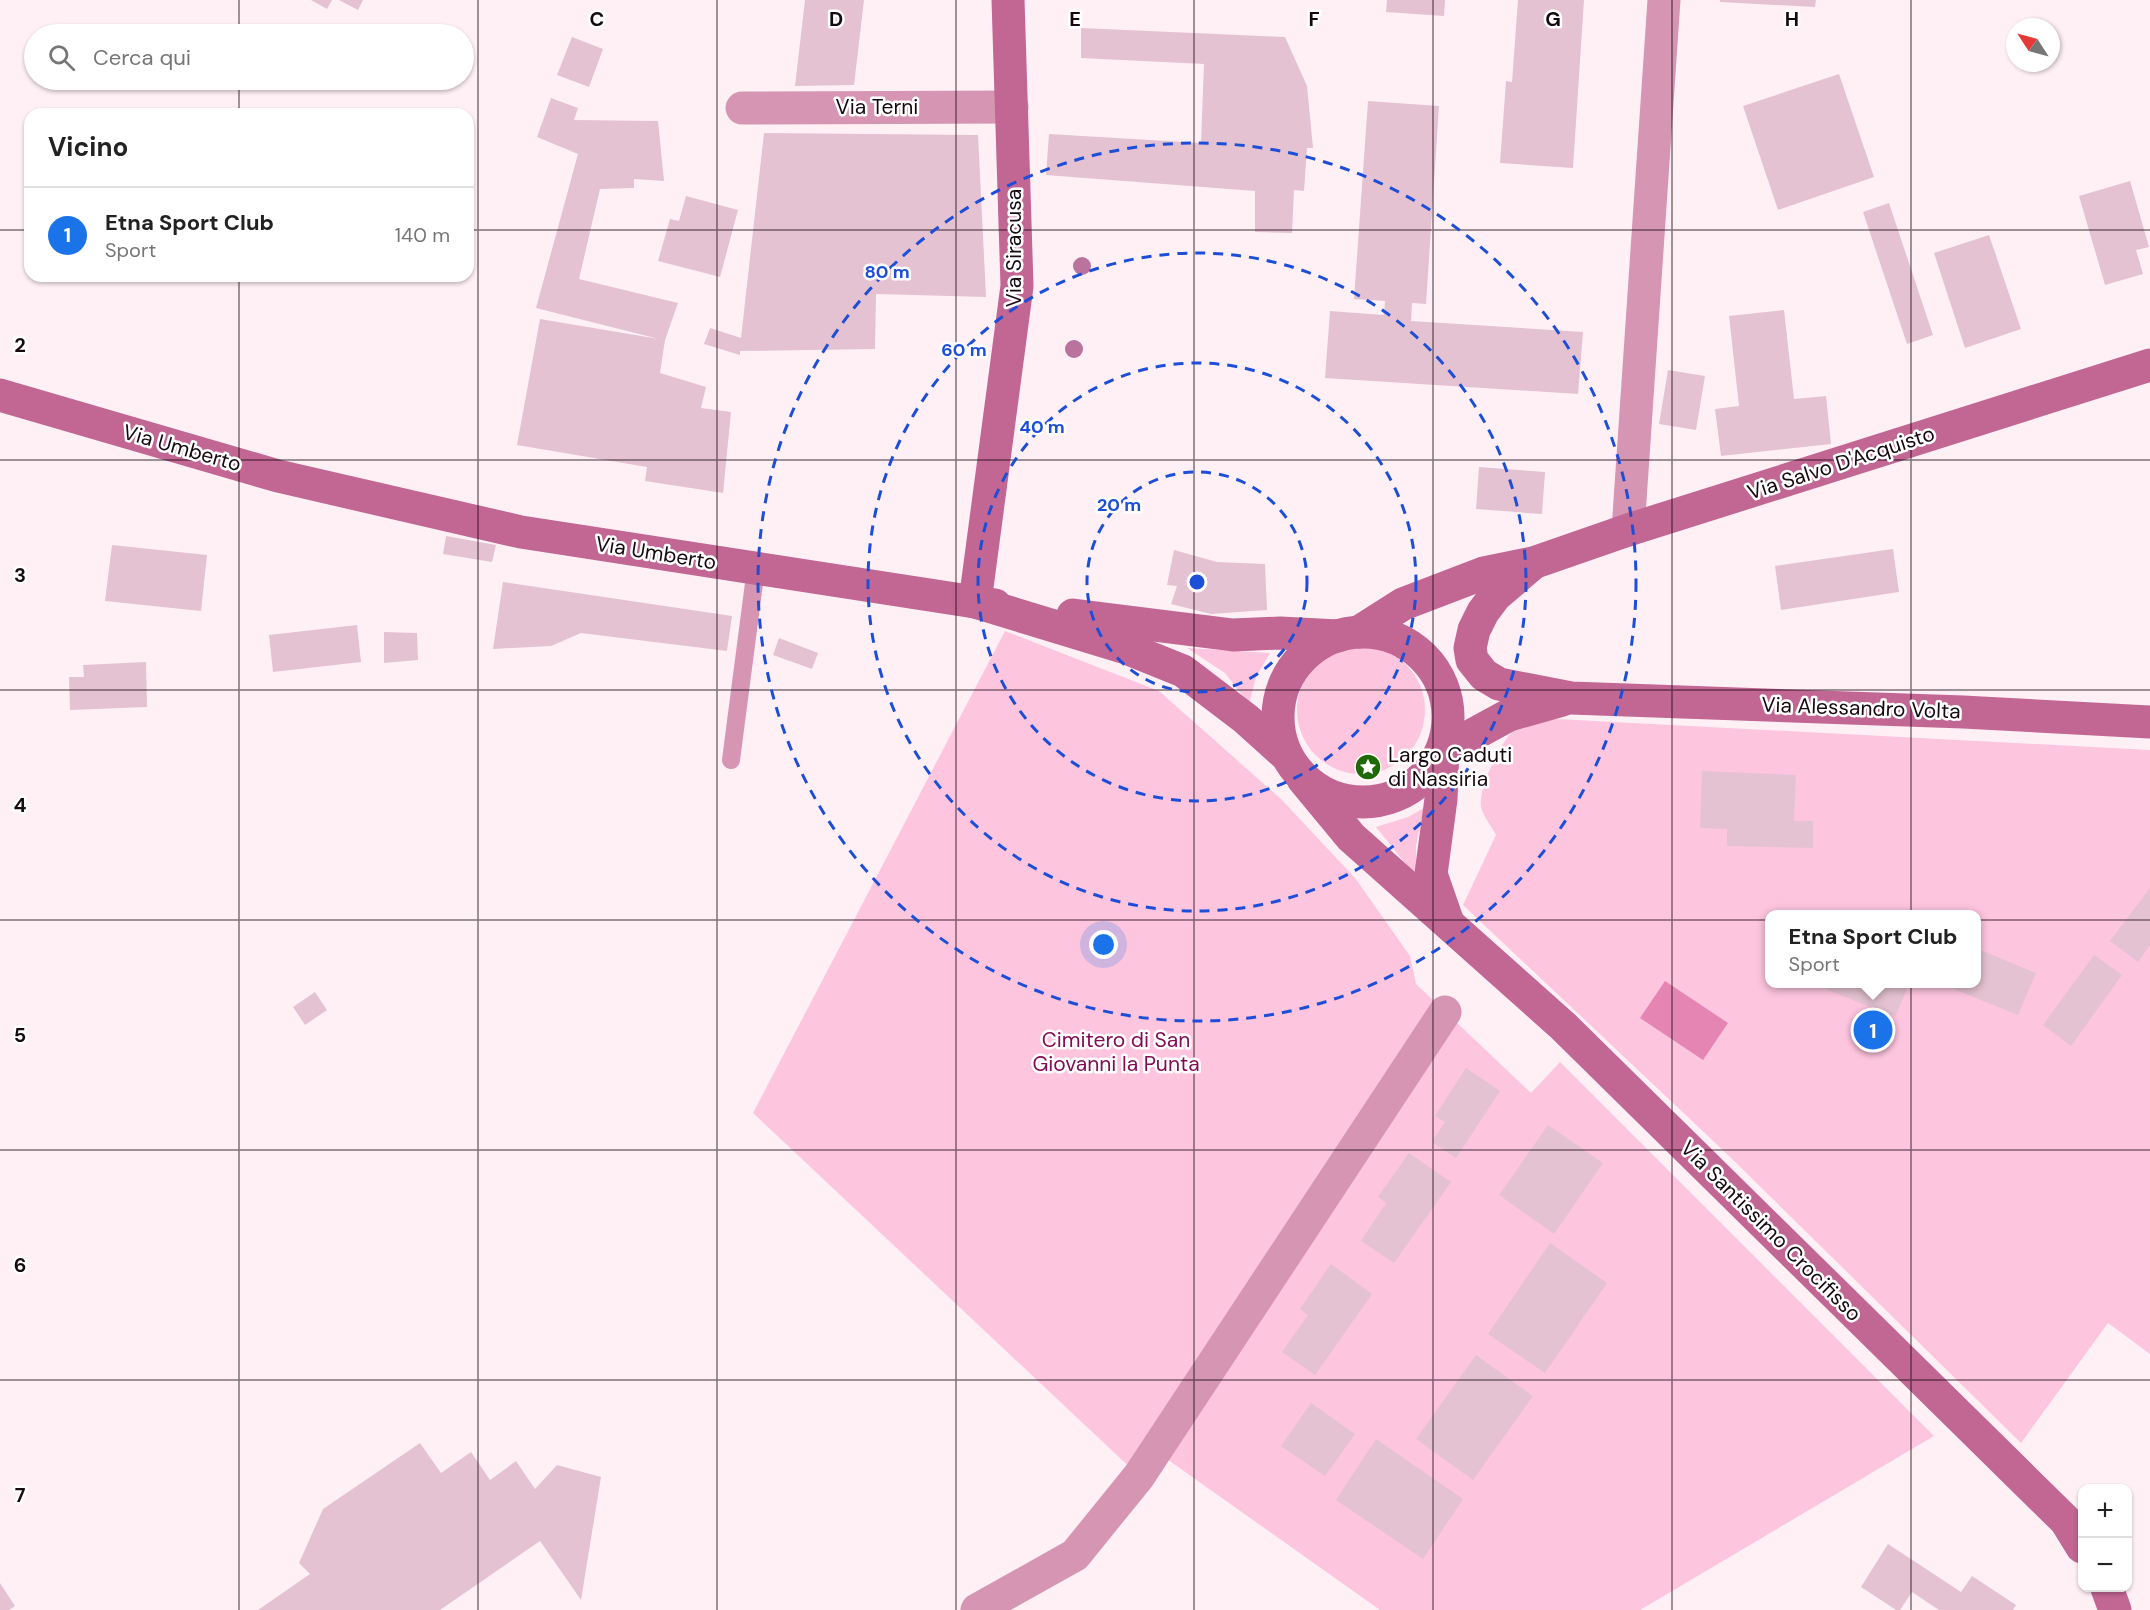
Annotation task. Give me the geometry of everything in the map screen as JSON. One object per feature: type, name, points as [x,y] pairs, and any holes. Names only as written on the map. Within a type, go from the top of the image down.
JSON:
[{"type":"street","name":"Via Siracusa","points":[[975,602],[1017,286],[1008,0]]},
{"type":"street","points":[[1628,530],[1664,0]]},
{"type":"street","name":"Via Terni","points":[[742,108],[1012,107]]},
{"type":"street","name":"Via Salvo D'Acquisto","points":[[1533,563],[1628,530],[2150,364]]},
{"type":"street","name":"Via Umberto","points":[[0,395],[278,476],[521,532],[975,602],[1126,648],[1183,671],[1246,719],[1295,767]]},
{"type":"street","points":[[1449,924],[1431,874],[1441,799],[1443,751],[1448,723],[1446,697],[1454,664],[1483,612],[1495,596],[1533,563]]},
{"type":"street","points":[[1533,563],[1484,573],[1403,604],[1348,634],[1312,649],[1292,671],[1280,697],[1278,727],[1295,767],[1325,794],[1350,802],[1377,802],[1402,793],[1423,777],[1443,751],[1509,715],[1534,706],[1571,698]]},
{"type":"street","points":[[975,602],[1233,635],[1377,634],[1395,638],[1411,647],[1484,675],[1499,684],[1571,698]]},
{"type":"street","points":[[1474,630],[1470,648],[1472,660],[1484,675]]},
{"type":"street","points":[[1411,647],[1426,661],[1438,678],[1446,697]]},
{"type":"street","name":"Via Alessandro Volta","points":[[1571,698],[1963,712],[2150,722]]},
{"type":"street","name":"Via Santissimo Crocifisso","points":[[1295,767],[1351,837],[1563,1026],[2066,1521],[2078,1540]]},
{"type":"street","points":[[977,1610],[1075,1555],[1140,1476],[1445,1012]]},
{"type":"street","points":[[2109,1592],[2115,1610]]},
{"type":"lane","points":[[730,760],[756,568]]},
{"type":"green space","name":"Cimitero di San Giovanni la Punta","points":[[1005,631],[1159,691],[1282,800],[1355,878],[1410,956],[1416,984],[1531,1093],[1560,1062],[1934,1436],[1640,1610],[1380,1610],[1157,1452],[1139,1476],[753,1113]]},
{"type":"green space","points":[[1361,646],[1386,651],[1407,664],[1420,685],[1425,710],[1420,735],[1407,756],[1386,769],[1361,774],[1336,769],[1315,756],[1302,735],[1297,710],[1302,685],[1315,664],[1336,651]]},
{"type":"green space","points":[[1187,648],[1270,653],[1256,677],[1249,704],[1225,673]]},
{"type":"green space","points":[[1557,719],[2150,750],[2150,1354],[2108,1323],[2021,1443],[1727,1154],[1463,905],[1496,835],[1481,807],[1486,778],[1502,745],[1513,731],[1528,723]]},
{"type":"green space","points":[[1424,808],[1416,845],[1417,878],[1376,827],[1408,817]]},
{"type":"shaded area","points":[[1665,981],[1728,1023],[1703,1060],[1640,1018]]},
{"type":"building","points":[[311,0],[332,0],[327,9]]},
{"type":"building","points":[[339,0],[363,0],[358,10]]},
{"type":"building","points":[[805,0],[864,0],[854,85],[795,86]]},
{"type":"building","points":[[1387,0],[1445,0],[1444,16],[1386,12]]},
{"type":"building","points":[[1518,0],[1584,0],[1573,168],[1500,163],[1506,81],[1512,82]]},
{"type":"building","points":[[1720,0],[1816,0],[1815,7],[1720,2]]},
{"type":"building","points":[[1081,28],[1285,37],[1307,86],[1313,148],[1307,148],[1304,191],[1294,190],[1292,233],[1255,232],[1255,191],[1046,175],[1049,134],[1201,143],[1204,64],[1081,58]]},
{"type":"building","points":[[572,37],[603,49],[589,87],[557,75]]},
{"type":"building","points":[[1839,74],[1874,177],[1778,210],[1743,106]]},
{"type":"building","points":[[551,98],[578,108],[574,120],[658,121],[664,181],[634,179],[634,188],[600,189],[579,279],[678,303],[665,340],[660,373],[706,387],[701,408],[731,412],[723,493],[645,481],[647,467],[517,445],[540,319],[659,339],[536,308],[578,154],[537,137]]},
{"type":"building","points":[[1368,101],[1439,106],[1426,304],[1412,303],[1411,321],[1583,332],[1578,394],[1325,378],[1330,311],[1384,315],[1385,301],[1354,299]]},
{"type":"building","points":[[764,133],[978,135],[986,297],[876,294],[875,349],[740,351],[740,355],[704,344],[710,328],[741,338]]},
{"type":"building","points":[[2130,181],[2149,247],[2136,250],[2143,274],[2105,285],[2079,196]]},
{"type":"building","points":[[686,196],[738,210],[720,277],[658,261],[670,219],[679,221]]},
{"type":"building","points":[[1889,203],[1933,335],[1907,344],[1863,212]]},
{"type":"building","points":[[1989,235],[2021,329],[1965,348],[1934,253]]},
{"type":"building","points":[[1784,310],[1794,399],[1826,396],[1831,444],[1721,456],[1715,409],[1739,406],[1729,316]]},
{"type":"building","points":[[1668,370],[1705,376],[1696,430],[1659,424]]},
{"type":"building","points":[[1479,467],[1545,472],[1542,514],[1476,509]]},
{"type":"building","points":[[446,536],[496,545],[492,562],[443,554]]},
{"type":"building","points":[[112,545],[207,555],[201,611],[105,601]]},
{"type":"building","points":[[1893,549],[1899,592],[1781,610],[1775,566]]},
{"type":"building","points":[[1174,550],[1217,562],[1265,564],[1267,610],[1211,614],[1171,604],[1177,586],[1167,585]]},
{"type":"building","points":[[503,582],[732,616],[727,651],[581,633],[551,646],[493,649]]},
{"type":"building","points":[[357,625],[361,662],[273,672],[269,635]]},
{"type":"building","points":[[384,632],[417,633],[418,660],[384,663]]},
{"type":"building","points":[[779,638],[818,653],[812,669],[773,655]]},
{"type":"building","points":[[146,662],[147,707],[70,710],[69,677],[84,677],[83,665]]},
{"type":"building","points":[[1702,771],[1796,775],[1794,821],[1813,821],[1813,848],[1727,846],[1727,829],[1700,828]]},
{"type":"building","points":[[2150,888],[2150,945],[2138,962],[2110,941]]},
{"type":"building","points":[[1981,950],[2036,973],[2018,1015],[1951,988],[1981,988]]},
{"type":"building","points":[[2094,955],[2122,975],[2071,1046],[2043,1025]]},
{"type":"building","points":[[1823,988],[1907,988],[1895,1017]]},
{"type":"building","points":[[315,992],[327,1010],[305,1025],[293,1007]]},
{"type":"building","points":[[1466,1068],[1500,1091],[1456,1158],[1432,1142],[1445,1122],[1435,1116]]},
{"type":"building","points":[[1548,1125],[1603,1163],[1554,1234],[1499,1195]]},
{"type":"building","points":[[1409,1153],[1451,1182],[1394,1263],[1361,1241],[1386,1203],[1378,1197]]},
{"type":"building","points":[[1550,1243],[1607,1283],[1545,1373],[1488,1334]]},
{"type":"building","points":[[1331,1264],[1372,1294],[1315,1375],[1282,1352],[1308,1315],[1300,1309]]},
{"type":"building","points":[[1476,1355],[1533,1396],[1473,1480],[1416,1439]]},
{"type":"building","points":[[1311,1403],[1355,1434],[1325,1476],[1281,1446]]},
{"type":"building","points":[[1376,1439],[1463,1499],[1423,1559],[1336,1500]]},
{"type":"building","points":[[420,1443],[441,1473],[471,1452],[490,1480],[516,1461],[535,1489],[557,1465],[601,1477],[581,1600],[540,1541],[440,1610],[258,1610],[310,1574],[299,1563],[323,1509]]},
{"type":"building","points":[[1888,1544],[1961,1592],[1972,1576],[2016,1605],[2013,1610],[1939,1610],[1912,1592],[1900,1610],[1896,1610],[1861,1587]]},
{"type":"building","points":[[0,1583],[15,1606],[9,1610],[0,1610]]},
{"type":"place","name":"Largo Caduti di Nassiria","points":[[1368,767]]},
{"type":"place","name":"Etna Sport Club","points":[[1873,1030]]}]
